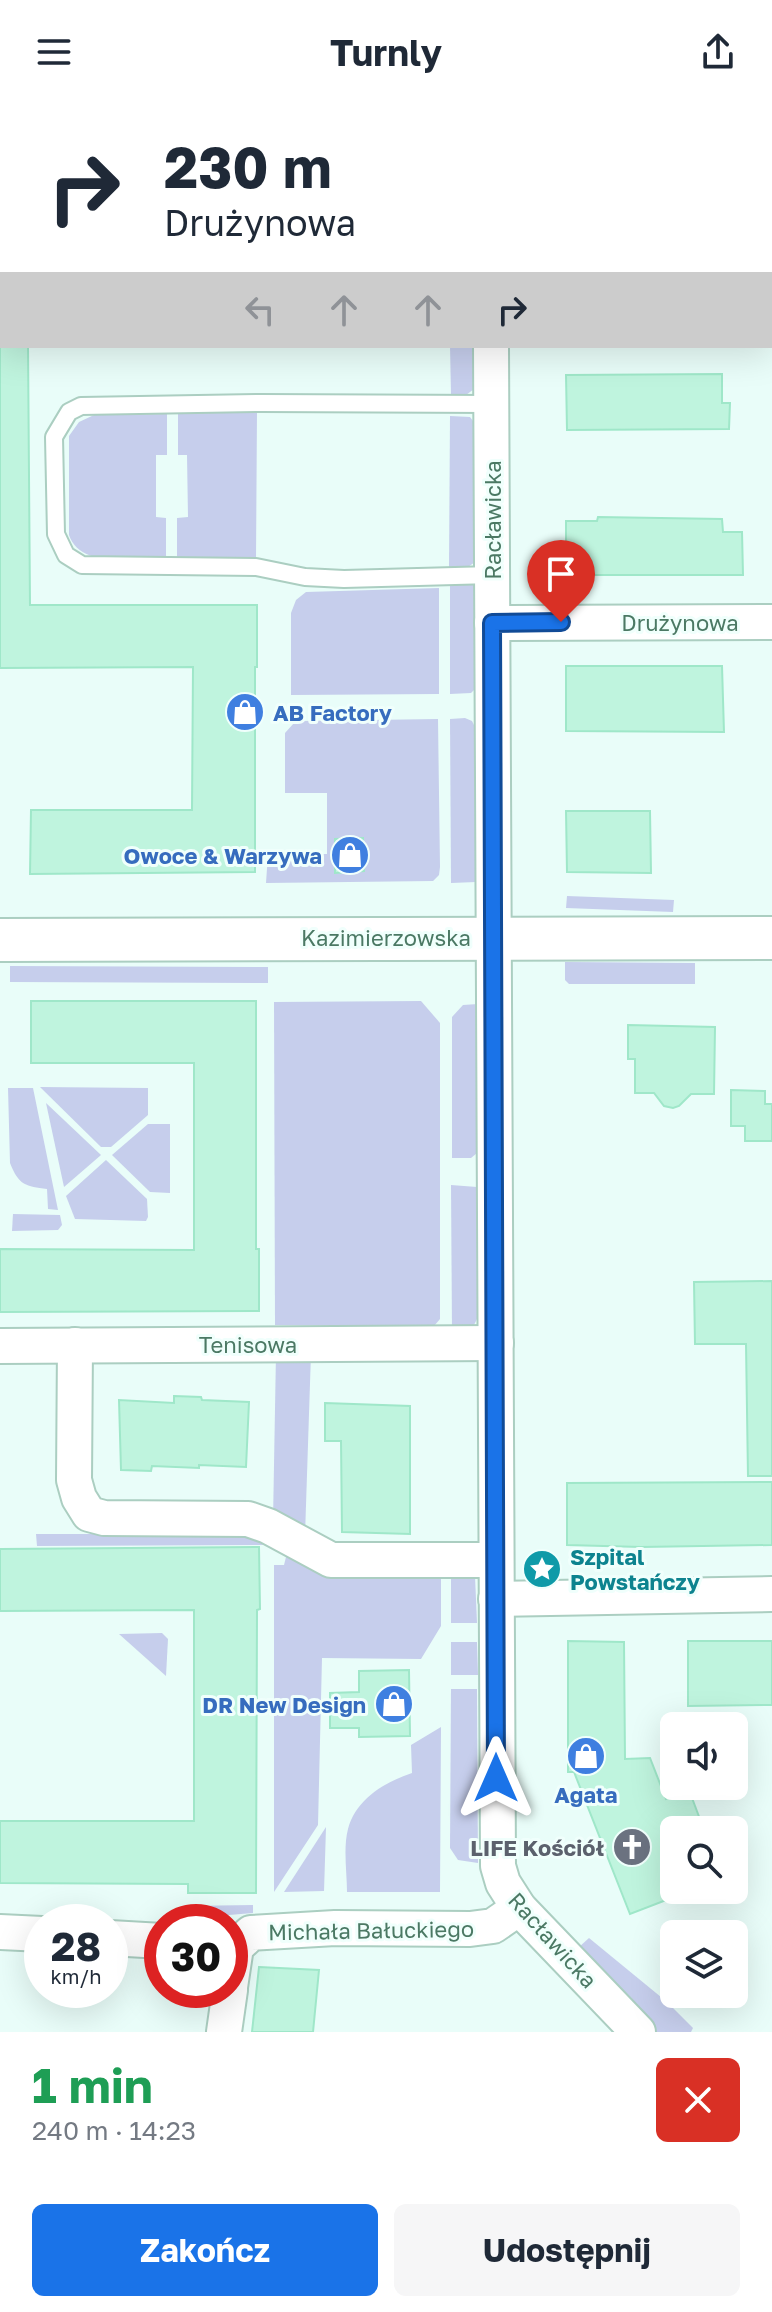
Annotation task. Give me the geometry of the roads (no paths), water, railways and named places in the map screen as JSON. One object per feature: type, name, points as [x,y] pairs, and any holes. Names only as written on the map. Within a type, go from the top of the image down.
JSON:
[{"type":"street","name":"Racławicka","points":[[491,348],[498,1866],[503,1883],[519,1908],[638,2032]]},
{"type":"street","name":"Drużynowa","points":[[492,623],[772,622]]},
{"type":"street","name":"Kazimierzowska","points":[[0,940],[772,938]]},
{"type":"street","name":"Tenisowa","points":[[0,1346],[496,1343]]},
{"type":"street","points":[[75,1345],[74,1480],[79,1498],[89,1514],[104,1518],[248,1519],[268,1526],[331,1560],[496,1560]]},
{"type":"street","points":[[496,1599],[772,1594]]},
{"type":"street","name":"Michała Bałuckiego","points":[[248,1934],[335,1928],[470,1929],[493,1926],[519,1908]]},
{"type":"street","points":[[0,1932],[24,1933]]},
{"type":"street","points":[[224,2032],[227,2008]]},
{"type":"lane","points":[[491,404],[81,406],[69,412],[54,437],[56,534],[66,555],[82,565],[256,567],[305,577],[344,579],[492,575]]},
{"type":"place","name":"AB Factory","points":[[245,712]]},
{"type":"place","name":"Owoce & Warzywa","points":[[350,855]]},
{"type":"place","name":"Szpital Powstańczy","points":[[542,1569]]},
{"type":"place","name":"DR New Design","points":[[394,1704]]},
{"type":"place","name":"Agata","points":[[586,1756]]},
{"type":"place","name":"LIFE Kościół","points":[[632,1847]]}]
